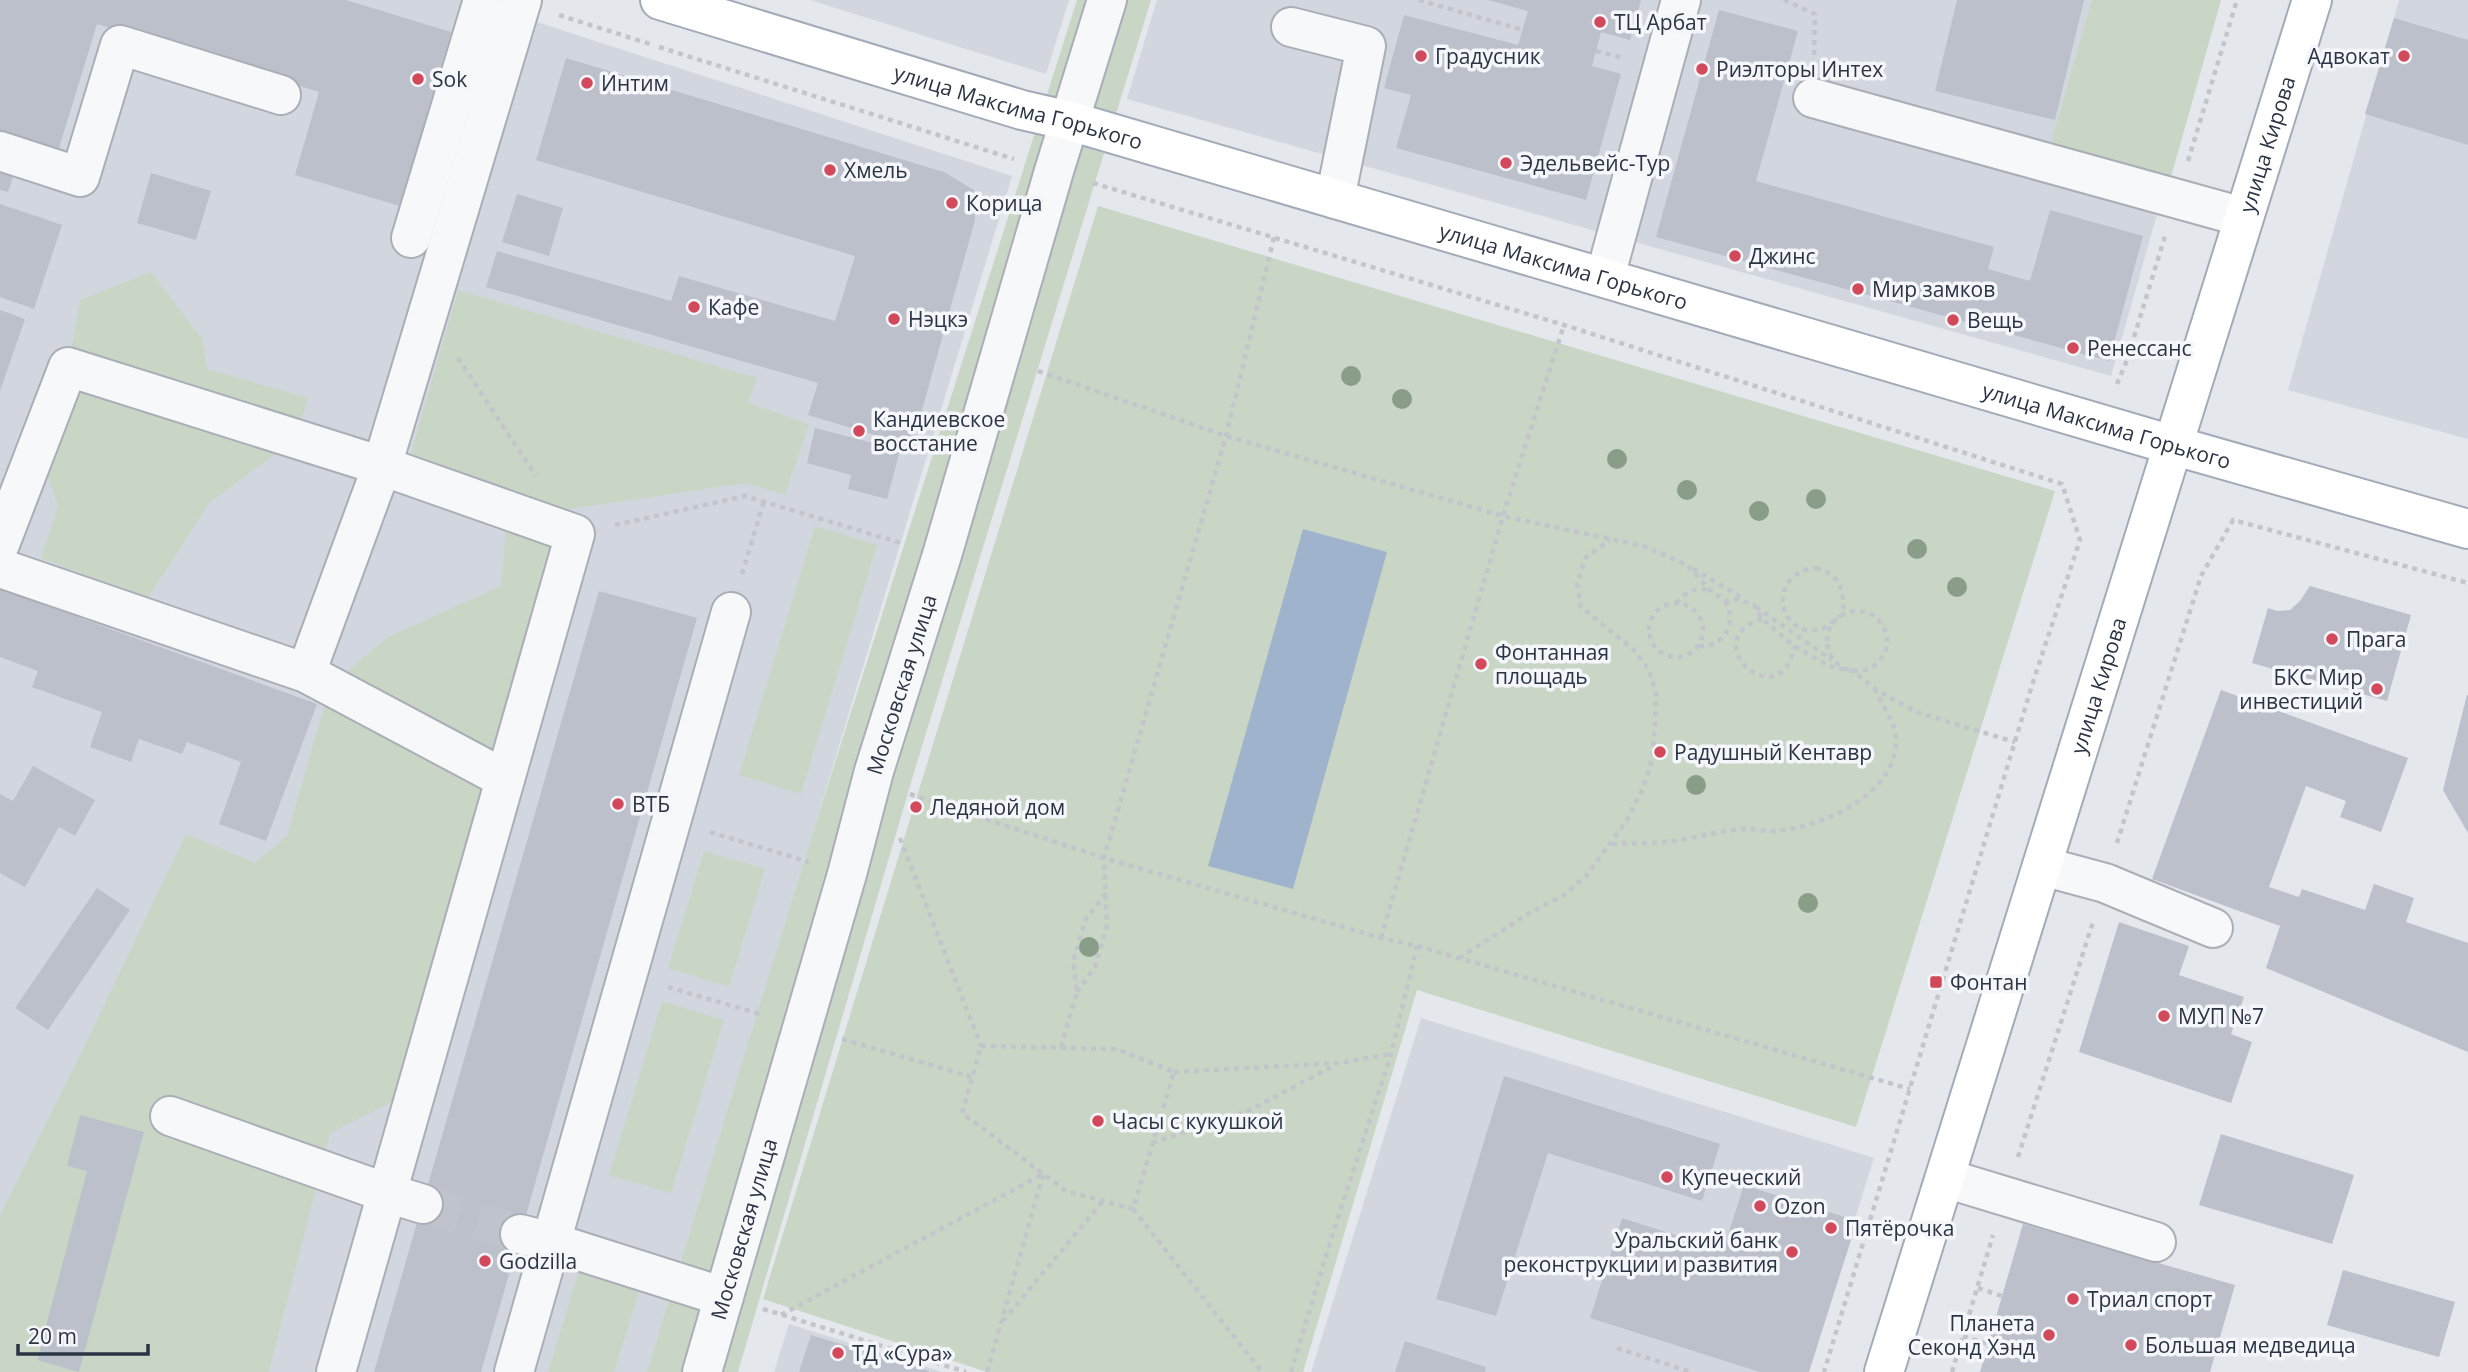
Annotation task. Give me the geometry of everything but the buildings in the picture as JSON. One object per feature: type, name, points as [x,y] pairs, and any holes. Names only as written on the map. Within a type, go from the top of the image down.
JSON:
[{"type":"main road","name":"улица Максима Горького","points":[[660,0],[1021,110],[1070,121],[2172,445],[2468,529]]},
{"type":"main road","name":"улица Кирова","points":[[1884,1372],[2312,0]]},
{"type":"street","points":[[411,238],[483,0]]},
{"type":"street","name":"Московская улица","points":[[702,1372],[847,874],[874,771],[942,555],[1107,0]]},
{"type":"street","points":[[1605,277],[1681,0]]},
{"type":"street","points":[[306,673],[382,466],[521,2]]},
{"type":"street","points":[[1291,27],[1366,46],[1335,199]]},
{"type":"street","points":[[0,152],[80,177],[120,46],[281,95]]},
{"type":"street","points":[[1814,98],[2243,217]]},
{"type":"street","points":[[0,544],[68,367],[382,466],[575,534],[336,1372]]},
{"type":"street","points":[[0,568],[306,673],[505,779]]},
{"type":"street","points":[[514,1372],[536,1238],[627,976],[732,612]]},
{"type":"street","points":[[2042,866],[2105,883],[2213,928]]},
{"type":"street","points":[[170,1116],[387,1194],[423,1204]]},
{"type":"street","points":[[1945,1178],[2156,1242]]},
{"type":"street","points":[[536,1238],[724,1297]]},
{"type":"path","points":[[1419,0],[1522,30]]},
{"type":"path","points":[[1784,0],[1815,14],[1814,98]]},
{"type":"path","points":[[521,2],[1054,171],[1564,325],[2062,484],[2080,540],[2015,742],[1824,1372]]},
{"type":"path","points":[[1061,1048],[1077,992],[1095,967],[1107,925],[1104,858],[1226,436],[1274,237]]},
{"type":"path","points":[[428,314],[575,534],[745,496],[856,529]]},
{"type":"path","points":[[1381,939],[1503,516],[1564,325]]},
{"type":"path","points":[[2116,385],[2127,360]]},
{"type":"path","points":[[1027,369],[1226,436],[1503,516],[1643,546],[1687,565],[1754,605],[1843,668]]},
{"type":"path","points":[[732,612],[764,501]]},
{"type":"path","points":[[1952,1372],[2201,576],[2233,520],[2468,583]]},
{"type":"path","points":[[1458,958],[1564,895],[1587,875],[1611,844],[1643,788],[1652,760],[1656,694],[1649,670],[1634,650],[1581,607],[1577,584],[1586,557],[1611,540]]},
{"type":"path","points":[[1687,565],[1710,590],[1725,601],[1731,619],[1724,636],[1708,646],[1698,646]]},
{"type":"path","points":[[1831,625],[1811,630],[1794,623],[1783,607],[1782,596],[1790,579],[1797,573],[1816,568],[1834,576],[1844,593],[1843,614]]},
{"type":"path","points":[[1676,603],[1690,591],[1710,590]]},
{"type":"path","points":[[1725,601],[1737,599],[1754,605],[1762,619],[1794,646],[1829,666],[1853,671],[1863,670],[1880,660],[1887,640],[1880,621],[1872,615],[1853,610],[1843,614],[1831,625],[1826,635],[1826,645],[1835,662],[1843,668]]},
{"type":"path","points":[[1676,603],[1691,607],[1703,621],[1702,639],[1698,646],[1691,653],[1674,657],[1658,650],[1652,642],[1649,625],[1652,616],[1665,604],[1676,603]]},
{"type":"path","points":[[1762,619],[1745,627],[1737,644],[1741,662],[1747,669],[1755,674],[1774,675],[1789,664],[1794,646]]},
{"type":"path","points":[[1853,671],[1875,689],[1916,712],[2015,742]]},
{"type":"path","points":[[1611,844],[1664,842],[1746,828],[1773,831],[1794,828],[1823,820],[1847,808],[1872,790],[1890,771],[1895,752],[1897,737],[1875,689]]},
{"type":"path","points":[[874,771],[902,792],[1104,858],[1910,1089]]},
{"type":"path","points":[[874,771],[981,1046],[962,1113],[1066,1191],[1133,1209],[1262,1372]]},
{"type":"path","points":[[672,820],[847,874]]},
{"type":"path","points":[[1077,992],[1073,962],[1086,919],[1106,893]]},
{"type":"path","points":[[1291,1372],[1391,1055],[1417,946]]},
{"type":"path","points":[[627,976],[972,1077]]},
{"type":"path","points":[[981,1046],[1116,1049],[1174,1073],[1339,1063],[1391,1055]]},
{"type":"path","points":[[1153,1143],[1250,1110],[1339,1063]]},
{"type":"path","points":[[1133,1209],[1174,1073]]},
{"type":"path","points":[[781,1315],[1043,1174]]},
{"type":"path","points":[[987,1372],[1043,1174]]},
{"type":"path","points":[[1000,1324],[1103,1201]]},
{"type":"path","points":[[1978,1288],[2002,1296]]},
{"type":"path","points":[[724,1297],[966,1372]]},
{"type":"path","points":[[1963,1336],[1988,1344]]},
{"type":"path","points":[[1617,1348],[1691,1372]]},
{"type":"shaded area","points":[[0,0],[469,0],[1012,176],[649,1372],[0,1372]]},
{"type":"shaded area","points":[[810,0],[1069,0],[1046,74]]},
{"type":"shaded area","points":[[1157,0],[2218,0],[2111,376],[1127,99]]},
{"type":"shaded area","points":[[2399,0],[2468,0],[2468,439],[2288,390]]},
{"type":"shaded area","points":[[1421,1018],[1874,1158],[1807,1372],[1311,1372]]},
{"type":"shaded area","name":"ТД «Сура»","points":[[789,1324],[942,1372],[774,1372]]},
{"type":"green space","points":[[1077,0],[1151,0],[915,769],[738,1372],[647,1372],[812,835]]},
{"type":"green space","points":[[2092,0],[2221,0],[2169,184],[2049,150]]},
{"type":"green space","name":"Фонтанная площадь","points":[[1098,206],[2055,491],[1856,1127],[1417,990],[1303,1372],[987,1372],[763,1299]]},
{"type":"green space","points":[[151,272],[202,339],[207,369],[308,398],[296,439],[210,502],[147,599],[41,558],[58,506],[37,448],[68,367],[80,300]]},
{"type":"green space","points":[[458,290],[757,378],[748,403],[809,424],[785,495],[746,483],[563,510],[410,457]]},
{"type":"green space","points":[[508,511],[575,534],[416,1090],[330,1133],[269,1372],[0,1372],[0,1215],[186,834],[255,863],[287,836],[330,686],[388,637],[501,586]]},
{"type":"green space","points":[[815,526],[877,545],[801,794],[739,775]]},
{"type":"green space","points":[[704,851],[765,869],[729,987],[668,968]]},
{"type":"green space","points":[[662,1001],[724,1020],[671,1193],[609,1175]]},
{"type":"green space","points":[[582,1261],[643,1279],[614,1372],[548,1372]]},
{"type":"water","points":[[1303,529],[1387,552],[1293,889],[1208,866]]},
{"type":"tunnel","points":[[423,1204],[520,1234]]},
{"type":"place","name":"ТЦ Арбат","points":[[1600,22]]},
{"type":"place","name":"Градусник","points":[[1421,56]]},
{"type":"place","name":"Адвокат","points":[[2404,56]]},
{"type":"place","name":"Риэлторы Интех","points":[[1702,69]]},
{"type":"place","name":"Sok","points":[[418,79]]},
{"type":"place","name":"Интим","points":[[587,83]]},
{"type":"place","name":"Эдельвейс-Тур","points":[[1506,163]]},
{"type":"place","name":"Хмель","points":[[830,170]]},
{"type":"place","name":"Корица","points":[[952,203]]},
{"type":"place","name":"Джинс","points":[[1735,256]]},
{"type":"place","name":"Мир замков","points":[[1858,289]]},
{"type":"place","name":"Кафе","points":[[694,307]]},
{"type":"place","name":"Нэцкэ","points":[[894,319]]},
{"type":"place","name":"Вещь","points":[[1953,320]]},
{"type":"place","name":"Ренессанс","points":[[2073,348]]},
{"type":"place","name":"Кандиевское восстание","points":[[859,431]]},
{"type":"place","name":"Прага","points":[[2332,639]]},
{"type":"place","name":"Фонтанная площадь","points":[[1481,664]]},
{"type":"place","name":"БКС Мир инвестиций","points":[[2377,689]]},
{"type":"place","name":"Радушный Кентавр","points":[[1660,752]]},
{"type":"place","name":"ВТБ","points":[[618,804]]},
{"type":"place","name":"Ледяной дом","points":[[916,807]]},
{"type":"place","name":"Фонтан","points":[[1936,982]]},
{"type":"place","name":"МУП №7","points":[[2164,1016]]},
{"type":"place","name":"Часы с кукушкой","points":[[1098,1121]]},
{"type":"place","name":"Купеческий","points":[[1667,1177]]},
{"type":"place","name":"Ozon","points":[[1760,1206]]},
{"type":"place","name":"Пятёрочка","points":[[1831,1228]]},
{"type":"place","name":"Уральский банк реконструкции и развития","points":[[1792,1252]]},
{"type":"place","name":"Godzilla","points":[[485,1261]]},
{"type":"place","name":"Триал спорт","points":[[2073,1299]]},
{"type":"place","name":"Планета Секонд Хэнд","points":[[2049,1335]]},
{"type":"place","name":"Большая медведица","points":[[2131,1345]]},
{"type":"place","name":"ТД «Сура»","points":[[838,1353]]}]
